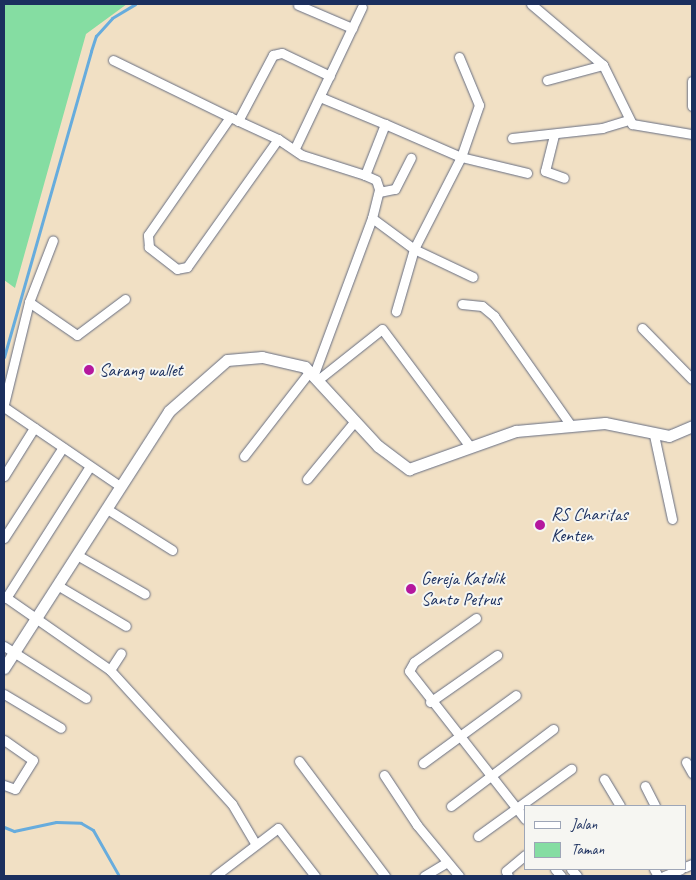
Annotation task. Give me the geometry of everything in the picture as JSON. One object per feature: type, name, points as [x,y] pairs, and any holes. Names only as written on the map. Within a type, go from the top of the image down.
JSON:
[{"type":"street","points":[[531,4],[603,65],[628,120]]},
{"type":"street","points":[[298,5],[352,28]]},
{"type":"street","points":[[295,148],[362,7]]},
{"type":"street","points":[[278,139],[187,266],[177,269],[146,239],[234,119],[272,55],[282,53],[330,76]]},
{"type":"street","points":[[396,310],[414,249],[461,157],[480,105],[459,57]]},
{"type":"street","points":[[112,60],[278,139],[295,148],[302,155],[376,180],[379,192],[372,218],[315,375]]},
{"type":"street","points":[[548,80],[603,65]]},
{"type":"street","points":[[692,81],[692,106]]},
{"type":"street","points":[[320,97],[461,157],[528,174]]},
{"type":"street","points":[[512,138],[554,135],[628,120],[654,130],[692,134]]},
{"type":"street","points":[[365,175],[385,124]]},
{"type":"street","points":[[554,135],[544,171],[564,178]]},
{"type":"street","points":[[379,192],[395,189],[411,158]]},
{"type":"street","points":[[372,218],[414,249],[473,278]]},
{"type":"street","points":[[52,240],[29,302],[4,405],[34,428],[120,486]]},
{"type":"street","points":[[29,302],[77,335],[125,299]]},
{"type":"street","points":[[462,304],[482,306],[494,316],[570,424]]},
{"type":"street","points":[[642,328],[692,379]]},
{"type":"street","points":[[244,456],[315,375],[382,329],[468,444]]},
{"type":"street","points":[[4,668],[9,649],[35,618],[174,405],[220,364],[256,357],[293,362],[315,375],[355,421],[406,468],[468,444],[516,431],[570,424],[614,424],[654,435],[676,435],[692,426]]},
{"type":"street","points":[[307,479],[355,421]]},
{"type":"street","points":[[4,476],[34,428]]},
{"type":"street","points":[[654,435],[672,519]]},
{"type":"street","points":[[4,538],[63,447]]},
{"type":"street","points":[[90,466],[5,597],[110,670],[234,806],[255,843]]},
{"type":"street","points":[[107,509],[172,550]]},
{"type":"street","points":[[77,554],[144,594]]},
{"type":"street","points":[[57,585],[126,626]]},
{"type":"street","points":[[476,618],[409,668],[430,702],[488,777],[524,818]]},
{"type":"street","points":[[9,649],[86,698]]},
{"type":"street","points":[[110,670],[121,653]]},
{"type":"street","points":[[430,702],[497,655]]},
{"type":"street","points":[[4,694],[62,728]]},
{"type":"street","points":[[423,763],[516,695]]},
{"type":"street","points":[[451,806],[553,729]]},
{"type":"street","points":[[4,740],[33,760],[14,790],[4,785]]},
{"type":"street","points":[[299,761],[384,876]]},
{"type":"street","points":[[686,762],[692,773]]},
{"type":"street","points":[[478,836],[571,769]]},
{"type":"street","points":[[384,775],[446,863],[459,876]]},
{"type":"street","points":[[604,779],[619,805]]},
{"type":"street","points":[[645,786],[654,805]]},
{"type":"street","points":[[215,876],[255,843],[279,829],[315,876]]},
{"type":"street","points":[[508,876],[506,871],[524,856]]},
{"type":"street","points":[[424,876],[446,863]]},
{"type":"street","points":[[664,876],[679,870]]},
{"type":"green space","points":[[4,4],[127,4],[86,34],[15,288],[4,280]]},
{"type":"waterway","points":[[4,357],[96,36],[112,18],[135,4]]},
{"type":"waterway","points":[[4,827],[14,831],[56,822],[81,823],[93,830],[119,876]]},
{"type":"place","name":"Sarang wallet","points":[[89,370]]},
{"type":"place","name":"RS Charitas Kenten","points":[[540,525]]},
{"type":"place","name":"Gereja Katolik Santo Petrus","points":[[411,589]]}]
